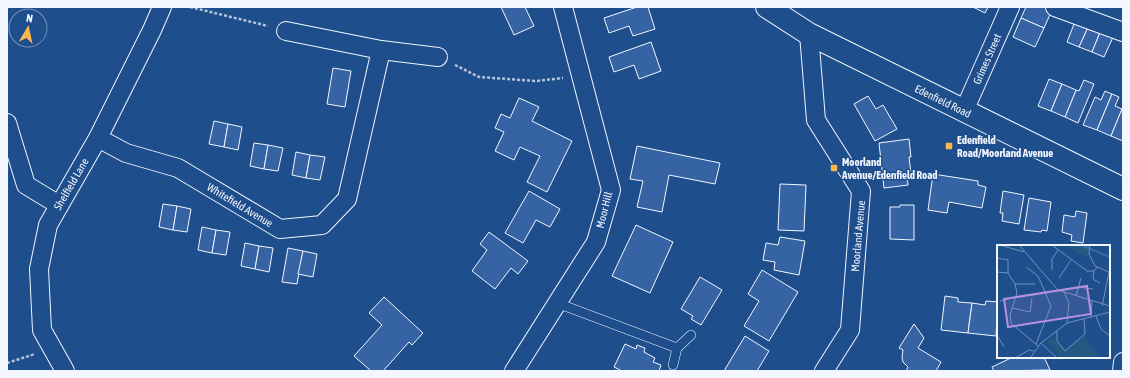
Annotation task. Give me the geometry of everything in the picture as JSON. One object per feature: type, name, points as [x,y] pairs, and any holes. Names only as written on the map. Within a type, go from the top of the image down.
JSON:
[{"type":"main road","name":"Edenfield Road","points":[[767,7],[809,34],[1123,189]]},
{"type":"street","name":"Shelfield Lane","points":[[65,371],[42,330],[39,269],[48,225],[98,138],[162,7]]},
{"type":"street","name":"Moor Hill","points":[[514,371],[596,242],[611,190],[563,7]]},
{"type":"street","name":"Grimes Street","points":[[964,111],[1010,7]]},
{"type":"street","points":[[1055,7],[1123,32]]},
{"type":"street","points":[[286,31],[381,50],[438,57]]},
{"type":"street","name":"Moorland Avenue","points":[[809,34],[816,120],[861,190],[850,330],[824,371]]},
{"type":"street","name":"Whitefield Avenue","points":[[98,138],[126,153],[178,168],[280,229],[322,225],[347,199],[381,50]]},
{"type":"street","points":[[7,123],[26,185],[59,205]]},
{"type":"street","points":[[1122,371],[1123,362]]},
{"type":"lane","points":[[557,303],[677,348]]},
{"type":"lane","points":[[672,365],[677,348],[690,335]]},
{"type":"path","points":[[190,7],[286,31]]},
{"type":"path","points":[[438,57],[479,77],[536,81],[581,76]]},
{"type":"path","points":[[7,363],[53,349]]},
{"type":"building","points":[[501,7],[525,7],[534,26],[514,35]]},
{"type":"building","points":[[637,7],[648,7],[655,29],[633,36],[629,26],[609,33],[604,18]]},
{"type":"building","points":[[973,7],[988,7],[985,13]]},
{"type":"building","points":[[1026,7],[1046,7],[1052,10],[1044,28],[1021,18]]},
{"type":"building","points":[[1021,18],[1044,28],[1035,47],[1013,37]]},
{"type":"building","points":[[1076,19],[1089,25],[1079,47],[1067,42]]},
{"type":"building","points":[[1089,25],[1101,30],[1092,52],[1079,47]]},
{"type":"building","points":[[1101,30],[1114,35],[1104,57],[1092,52]]},
{"type":"building","points":[[651,42],[661,71],[639,79],[634,65],[614,72],[609,57]]},
{"type":"building","points":[[333,68],[351,71],[345,107],[327,104]]},
{"type":"building","points":[[1049,79],[1062,84],[1051,111],[1038,106]]},
{"type":"building","points":[[1084,80],[1094,84],[1078,123],[1065,117],[1076,90],[1079,91]]},
{"type":"building","points":[[1062,84],[1076,90],[1065,117],[1051,111]]},
{"type":"building","points":[[1105,91],[1112,94],[1097,130],[1083,125],[1095,97],[1101,100]]},
{"type":"building","points":[[1112,94],[1119,97],[1115,106],[1122,109],[1111,136],[1097,130]]},
{"type":"building","points":[[868,96],[876,109],[883,105],[897,129],[875,141],[854,104]]},
{"type":"building","points":[[519,98],[539,107],[532,121],[572,141],[547,192],[527,182],[540,156],[520,147],[514,160],[495,151],[504,132],[495,128],[501,114],[510,118]]},
{"type":"building","points":[[1123,109],[1123,141],[1111,136]]},
{"type":"building","points":[[214,121],[228,124],[224,147],[209,144]]},
{"type":"building","points":[[228,124],[242,127],[238,150],[224,147]]},
{"type":"building","points":[[909,139],[911,173],[907,174],[908,185],[884,188],[879,143]]},
{"type":"building","points":[[254,143],[268,145],[264,169],[250,166]]},
{"type":"building","points":[[268,145],[283,148],[278,171],[264,169]]},
{"type":"building","points":[[637,146],[720,163],[715,184],[669,175],[662,212],[637,207],[643,181],[630,179]]},
{"type":"building","points":[[296,152],[310,155],[306,178],[292,175]]},
{"type":"building","points":[[310,155],[325,157],[320,180],[306,178]]},
{"type":"building","points":[[933,174],[978,181],[978,185],[986,187],[982,208],[949,202],[947,213],[928,210]]},
{"type":"building","points":[[780,184],[806,185],[804,231],[778,230]]},
{"type":"building","points":[[529,191],[560,209],[550,227],[536,220],[523,243],[505,233]]},
{"type":"building","points":[[1003,191],[1024,195],[1019,224],[1002,221],[1003,213],[1000,213]]},
{"type":"building","points":[[1029,198],[1051,202],[1047,231],[1042,230],[1041,232],[1024,230]]},
{"type":"building","points":[[163,204],[177,206],[173,230],[159,227]]},
{"type":"building","points":[[900,205],[914,205],[914,240],[890,239],[890,207],[900,207]]},
{"type":"building","points":[[177,206],[191,209],[187,232],[173,230]]},
{"type":"building","points":[[1076,211],[1087,213],[1083,243],[1071,241],[1072,235],[1062,232],[1064,215],[1075,217]]},
{"type":"building","points":[[636,225],[673,242],[650,293],[612,276]]},
{"type":"building","points":[[202,227],[216,230],[212,253],[198,250]]},
{"type":"building","points":[[216,230],[230,232],[226,255],[212,253]]},
{"type":"building","points":[[489,232],[528,261],[518,274],[511,268],[495,289],[472,271],[487,250],[480,244]]},
{"type":"building","points":[[780,237],[805,241],[799,275],[774,270],[775,262],[763,260],[766,243],[778,245]]},
{"type":"building","points":[[245,243],[259,246],[255,269],[241,266]]},
{"type":"building","points":[[259,246],[273,248],[269,272],[255,269]]},
{"type":"building","points":[[288,248],[303,251],[297,284],[282,282]]},
{"type":"building","points":[[303,251],[317,254],[313,277],[298,274]]},
{"type":"building","points":[[762,270],[798,292],[769,341],[744,326],[759,301],[748,294]]},
{"type":"building","points":[[700,277],[722,290],[701,325],[691,319],[693,316],[681,309]]},
{"type":"building","points":[[945,296],[958,298],[958,302],[972,303],[968,333],[941,330]]},
{"type":"building","points":[[384,297],[423,333],[412,345],[409,342],[383,371],[371,371],[354,356],[382,325],[369,313]]},
{"type":"building","points":[[986,301],[997,302],[996,336],[968,333],[972,303],[985,305]]},
{"type":"building","points":[[914,324],[924,338],[918,348],[941,362],[936,371],[906,371],[908,367],[903,362],[903,350],[899,348]]},
{"type":"building","points":[[745,336],[769,351],[757,371],[724,371]]},
{"type":"building","points":[[625,344],[636,349],[637,345],[645,348],[644,352],[655,358],[653,362],[661,365],[659,371],[622,371],[614,367]]},
{"type":"building","points":[[1011,358],[1044,358],[1050,370],[994,371],[992,367]]},
{"type":"place","name":"Edenfield Road/Moorland Avenue","points":[[949,146]]},
{"type":"place","name":"Moorland Avenue/Edenfield Road","points":[[834,168]]}]
